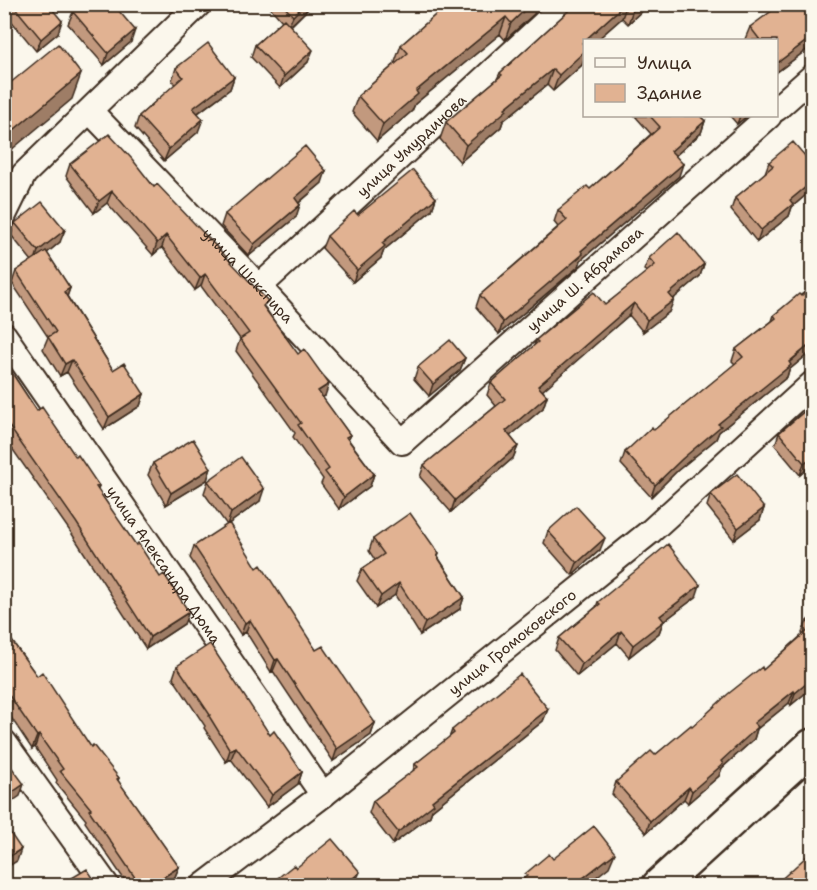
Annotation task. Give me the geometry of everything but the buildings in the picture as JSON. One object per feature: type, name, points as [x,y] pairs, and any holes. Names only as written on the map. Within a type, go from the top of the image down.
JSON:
[{"type":"street","points":[[4,215],[24,174],[199,4]]},
{"type":"street","name":"улица Умурдинова","points":[[259,287],[565,4]]},
{"type":"street","points":[[778,108],[813,77]]},
{"type":"street","name":"улица Шекспира","points":[[90,111],[259,287],[402,442]]},
{"type":"street","name":"улица Ш. Абрамова","points":[[402,442],[769,117]]},
{"type":"street","name":"улица Александра Дюма","points":[[4,335],[323,795]]},
{"type":"street","name":"улица Громоковского","points":[[203,885],[323,795],[651,531],[813,384]]},
{"type":"street","points":[[4,742],[107,885]]},
{"type":"street","points":[[659,885],[813,746]]}]
